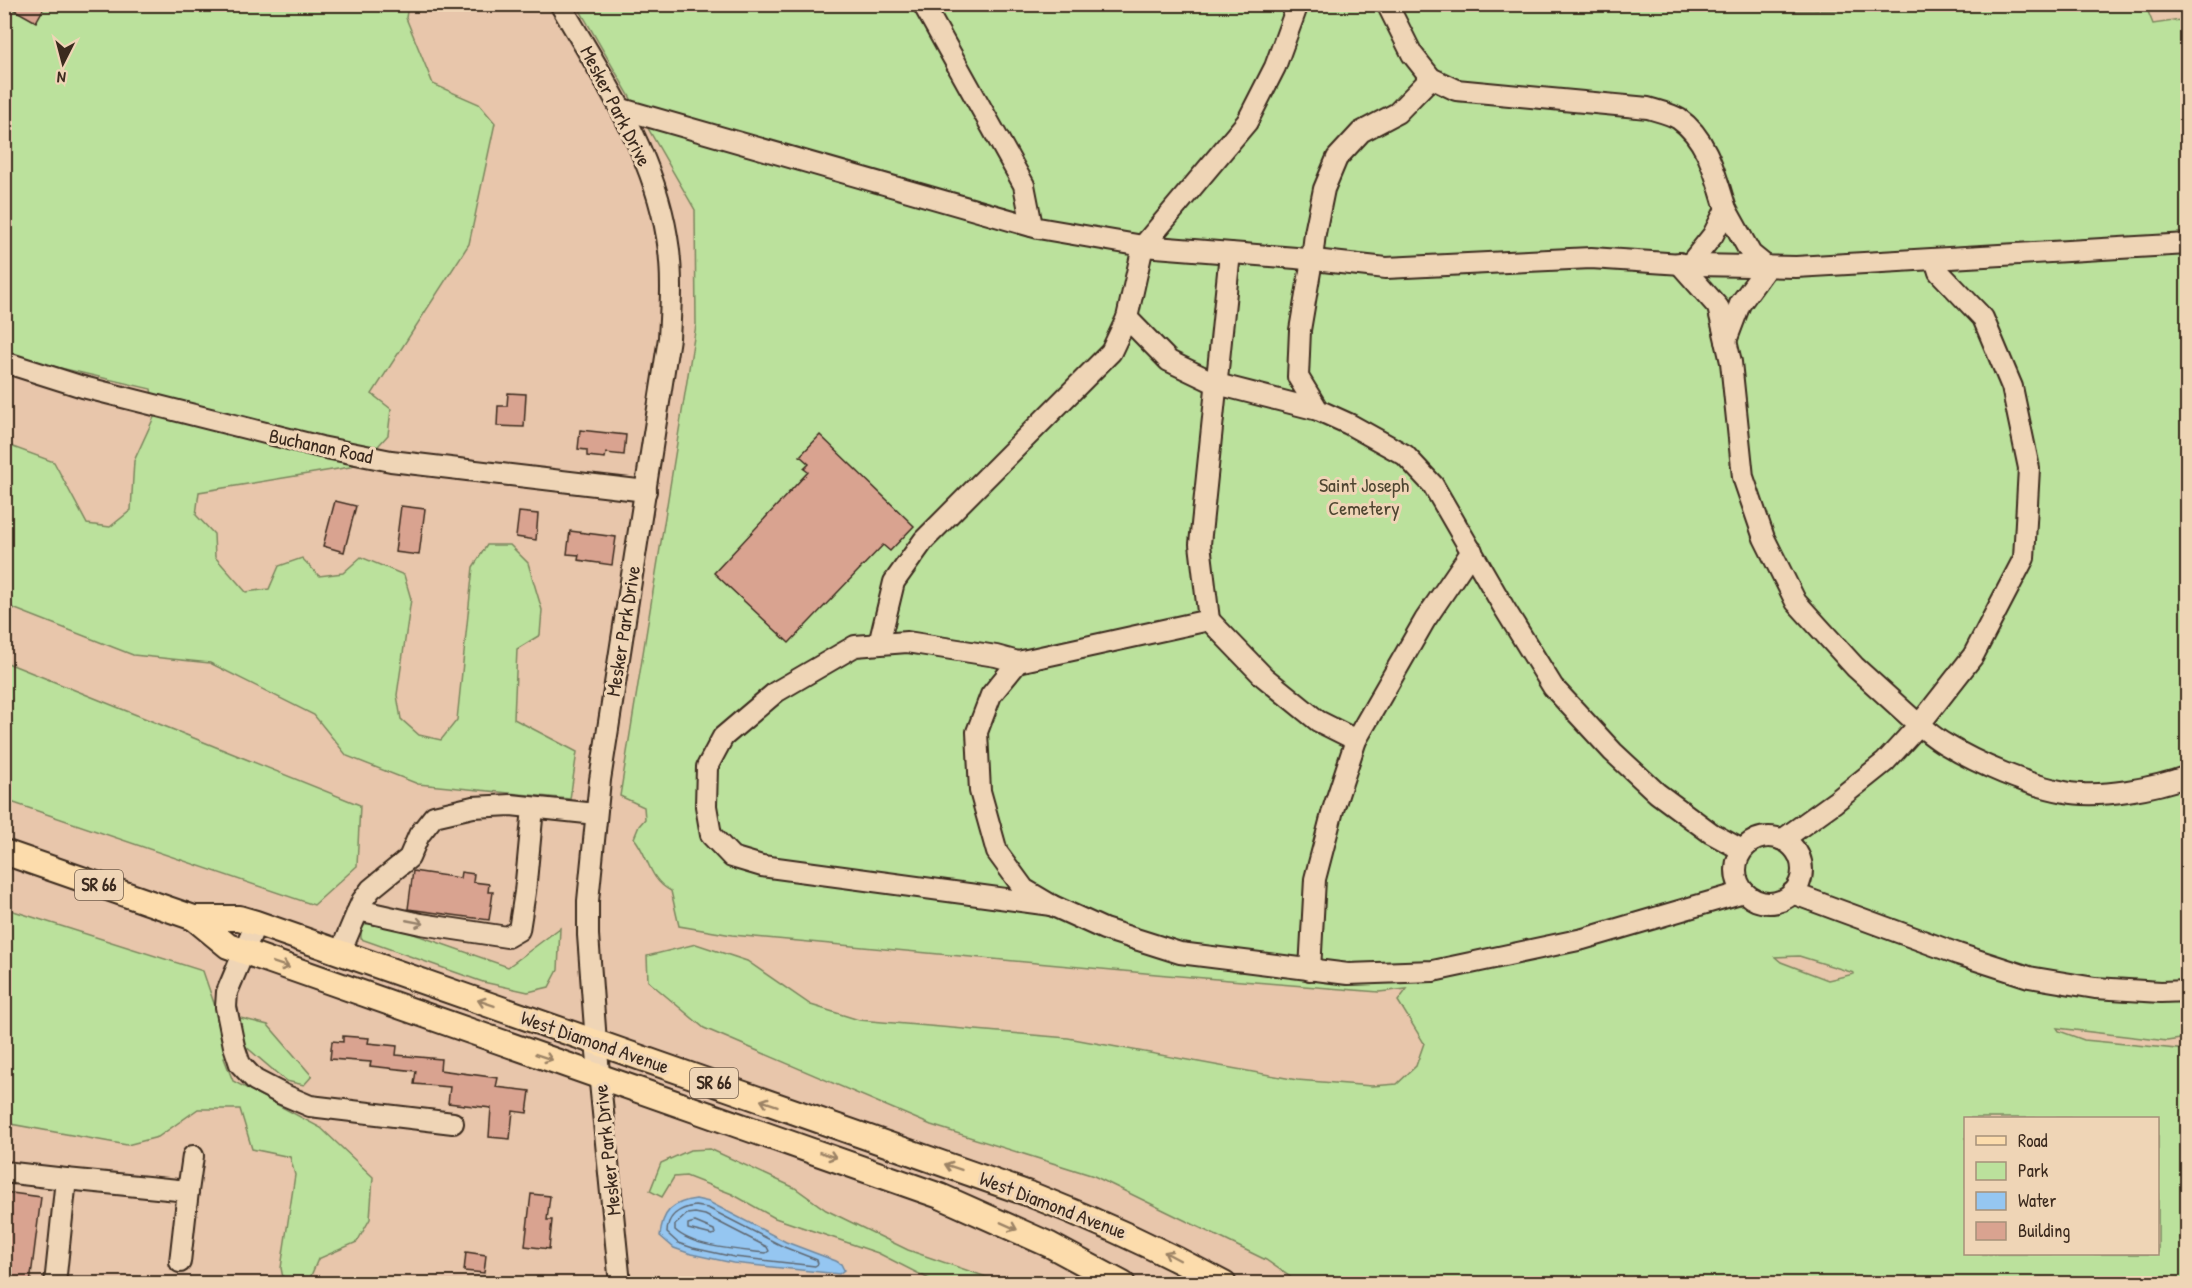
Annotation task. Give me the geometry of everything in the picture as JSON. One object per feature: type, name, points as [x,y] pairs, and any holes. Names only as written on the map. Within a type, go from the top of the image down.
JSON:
[{"type":"main road","name":"West Diamond Avenue","points":[[4,852],[194,918],[239,918],[256,923],[1032,1195],[1101,1222],[1153,1246],[1224,1284]]},
{"type":"main road","name":"West Diamond Avenue","points":[[194,918],[228,946],[240,960],[600,1077],[940,1196],[1050,1245],[1123,1284]]},
{"type":"street","name":"Mesker Park Drive","points":[[560,4],[622,109],[647,162],[668,238],[671,268],[669,338],[596,814],[588,901],[588,934],[596,1042],[620,1284]]},
{"type":"street","points":[[924,4],[1024,185],[1032,226]]},
{"type":"street","points":[[879,644],[894,582],[924,540],[1111,352],[1128,318],[1143,246],[1247,122],[1275,67],[1298,4]]},
{"type":"street","points":[[1387,4],[1412,54],[1431,78],[1456,90],[1648,108],[1678,118],[1698,136],[1711,163],[1726,209],[1751,254],[1767,267]]},
{"type":"street","points":[[1318,410],[1298,377],[1300,330],[1324,189],[1336,158],[1361,132],[1397,113],[1431,78]]},
{"type":"street","points":[[622,109],[1032,226],[1143,246],[1386,268],[1591,258],[1684,264],[1796,267],[2187,244]]},
{"type":"street","points":[[1684,264],[1713,235],[1726,209]]},
{"type":"street","points":[[1230,253],[1200,544],[1209,620],[1264,677],[1318,721],[1356,740]]},
{"type":"street","points":[[1782,840],[1885,762],[1919,725],[1973,656],[2024,558],[2029,468],[2012,387],[1983,318],[1939,273],[1935,259]]},
{"type":"street","points":[[1684,264],[1718,307],[1731,362],[1743,477],[1764,537],[1796,602],[1855,667],[1919,725],[1944,744],[2007,774],[2066,793],[2116,793],[2187,776]]},
{"type":"street","points":[[1726,341],[1740,304],[1767,267]]},
{"type":"street","points":[[1128,318],[1170,361],[1217,384],[1318,410],[1349,423],[1405,455],[1433,485],[1553,687],[1613,752],[1656,793],[1711,833],[1742,850]]},
{"type":"street","name":"Buchanan Road","points":[[4,362],[83,387],[321,447],[391,461],[646,491]]},
{"type":"street","points":[[1310,970],[1315,879],[1333,810],[1356,740],[1425,620],[1472,551]]},
{"type":"street","points":[[1051,905],[762,866],[732,857],[711,835],[706,806],[707,767],[723,737],[776,692],[855,646],[907,642],[996,656],[1018,662],[1209,620]]},
{"type":"street","points":[[1018,662],[991,694],[977,732],[980,791],[997,852],[1024,888],[1051,905],[1104,928],[1180,953],[1348,974],[1433,972],[1582,939],[1744,892]]},
{"type":"street","points":[[340,953],[362,901],[371,889],[409,858],[419,835],[434,816],[473,807],[511,805],[596,814]]},
{"type":"street","points":[[358,910],[421,924],[507,937],[519,930],[533,808]]},
{"type":"street","points":[[1772,837],[1782,840],[1797,854],[1802,874],[1792,893],[1784,899],[1774,903],[1763,903],[1744,892],[1735,871],[1737,860],[1742,850],[1750,842],[1772,837]]},
{"type":"street","points":[[1792,893],[1833,910],[2029,977],[2095,988],[2161,992],[2187,991]]},
{"type":"street","points":[[256,923],[228,992],[228,1017],[234,1046],[240,1064],[255,1080],[310,1106],[453,1123]]},
{"type":"street","points":[[180,1262],[193,1156]]},
{"type":"street","points":[[4,1172],[188,1191]]},
{"type":"street","points":[[55,1284],[66,1179]]},
{"type":"green space","name":"Saint Joseph Cemetery","points":[[2149,4],[2147,9],[2153,24],[2187,19],[2187,1038],[2167,1041],[2057,1028],[2059,1031],[2084,1040],[2187,1050],[2187,1283],[1299,1283],[1266,1260],[1094,1176],[931,1125],[704,1028],[648,981],[647,956],[696,944],[747,961],[811,1005],[859,1020],[1068,1038],[1297,1080],[1372,1086],[1397,1084],[1416,1066],[1424,1043],[1398,1001],[1407,989],[1379,992],[1167,975],[732,935],[679,926],[671,891],[663,886],[653,874],[634,838],[645,819],[644,807],[620,796],[696,325],[695,210],[577,5]],"holes":[[[1684,7],[1950,9],[1776,11]],[[1799,956],[1854,973],[1854,974],[1828,980],[1781,962],[1775,957]]]},
{"type":"green space","points":[[4,5],[408,5],[406,18],[433,84],[479,104],[495,123],[469,244],[372,394],[391,409],[388,435],[371,454],[350,467],[199,492],[196,515],[214,534],[215,557],[246,592],[269,589],[279,566],[302,558],[319,576],[343,573],[361,557],[404,575],[411,599],[397,695],[401,719],[419,735],[441,740],[457,720],[473,567],[487,545],[510,545],[528,563],[542,610],[540,635],[517,649],[514,719],[577,752],[570,799],[418,784],[347,756],[314,715],[210,663],[133,655],[5,605],[5,444],[54,462],[87,524],[110,527],[131,510],[134,461],[155,415],[151,389],[5,355]]},
{"type":"green space","points":[[5,662],[360,805],[357,866],[314,905],[5,800]]},
{"type":"green space","points":[[4,908],[203,971],[217,1012],[268,1025],[312,1076],[304,1085],[286,1081],[238,1040],[224,1058],[233,1081],[321,1128],[373,1177],[370,1219],[357,1242],[318,1259],[308,1283],[284,1283],[281,1268],[295,1175],[290,1157],[252,1149],[240,1109],[198,1109],[158,1137],[127,1145],[5,1123]]},
{"type":"green space","points":[[369,921],[388,925],[508,967],[560,928],[558,970],[549,987],[528,992],[483,982],[361,939],[361,929]]},
{"type":"green space","points":[[710,1149],[795,1188],[826,1210],[908,1250],[1004,1283],[937,1283],[878,1253],[775,1218],[732,1194],[686,1176],[674,1177],[662,1197],[650,1191],[661,1163],[690,1150]]},
{"type":"water","points":[[696,1199],[709,1202],[786,1242],[836,1261],[844,1270],[839,1274],[733,1263],[674,1248],[660,1236],[663,1221],[675,1206]]},
{"type":"building","points":[[4,4],[46,4],[36,22]]},
{"type":"building","points":[[508,393],[526,394],[524,427],[497,426],[498,406],[507,406]]},
{"type":"building","points":[[580,430],[626,435],[624,455],[606,453],[605,458],[587,456],[587,450],[578,449]]},
{"type":"building","points":[[820,435],[914,526],[890,551],[883,545],[789,643],[714,573],[808,472],[804,469],[809,464],[800,456]]},
{"type":"building","points":[[335,501],[356,506],[344,552],[323,546]]},
{"type":"building","points":[[401,506],[425,509],[419,555],[395,552]]},
{"type":"building","points":[[519,512],[538,514],[536,540],[516,537]]},
{"type":"building","points":[[570,531],[616,537],[612,565],[578,560],[579,555],[567,554]]},
{"type":"building","points":[[413,871],[460,878],[461,872],[474,874],[473,882],[489,884],[488,892],[493,892],[489,920],[408,909]]},
{"type":"building","points":[[343,1036],[369,1038],[368,1043],[397,1046],[396,1055],[441,1059],[440,1070],[498,1078],[496,1087],[530,1091],[527,1113],[513,1111],[510,1139],[489,1137],[491,1108],[448,1103],[450,1087],[414,1084],[416,1071],[370,1066],[371,1062],[330,1059],[332,1041],[343,1042]]},
{"type":"building","points":[[4,1192],[41,1197],[30,1284],[4,1284]]},
{"type":"building","points":[[531,1194],[550,1196],[547,1220],[552,1220],[549,1249],[525,1246]]},
{"type":"building","points":[[466,1252],[486,1255],[484,1273],[464,1271]]}]
